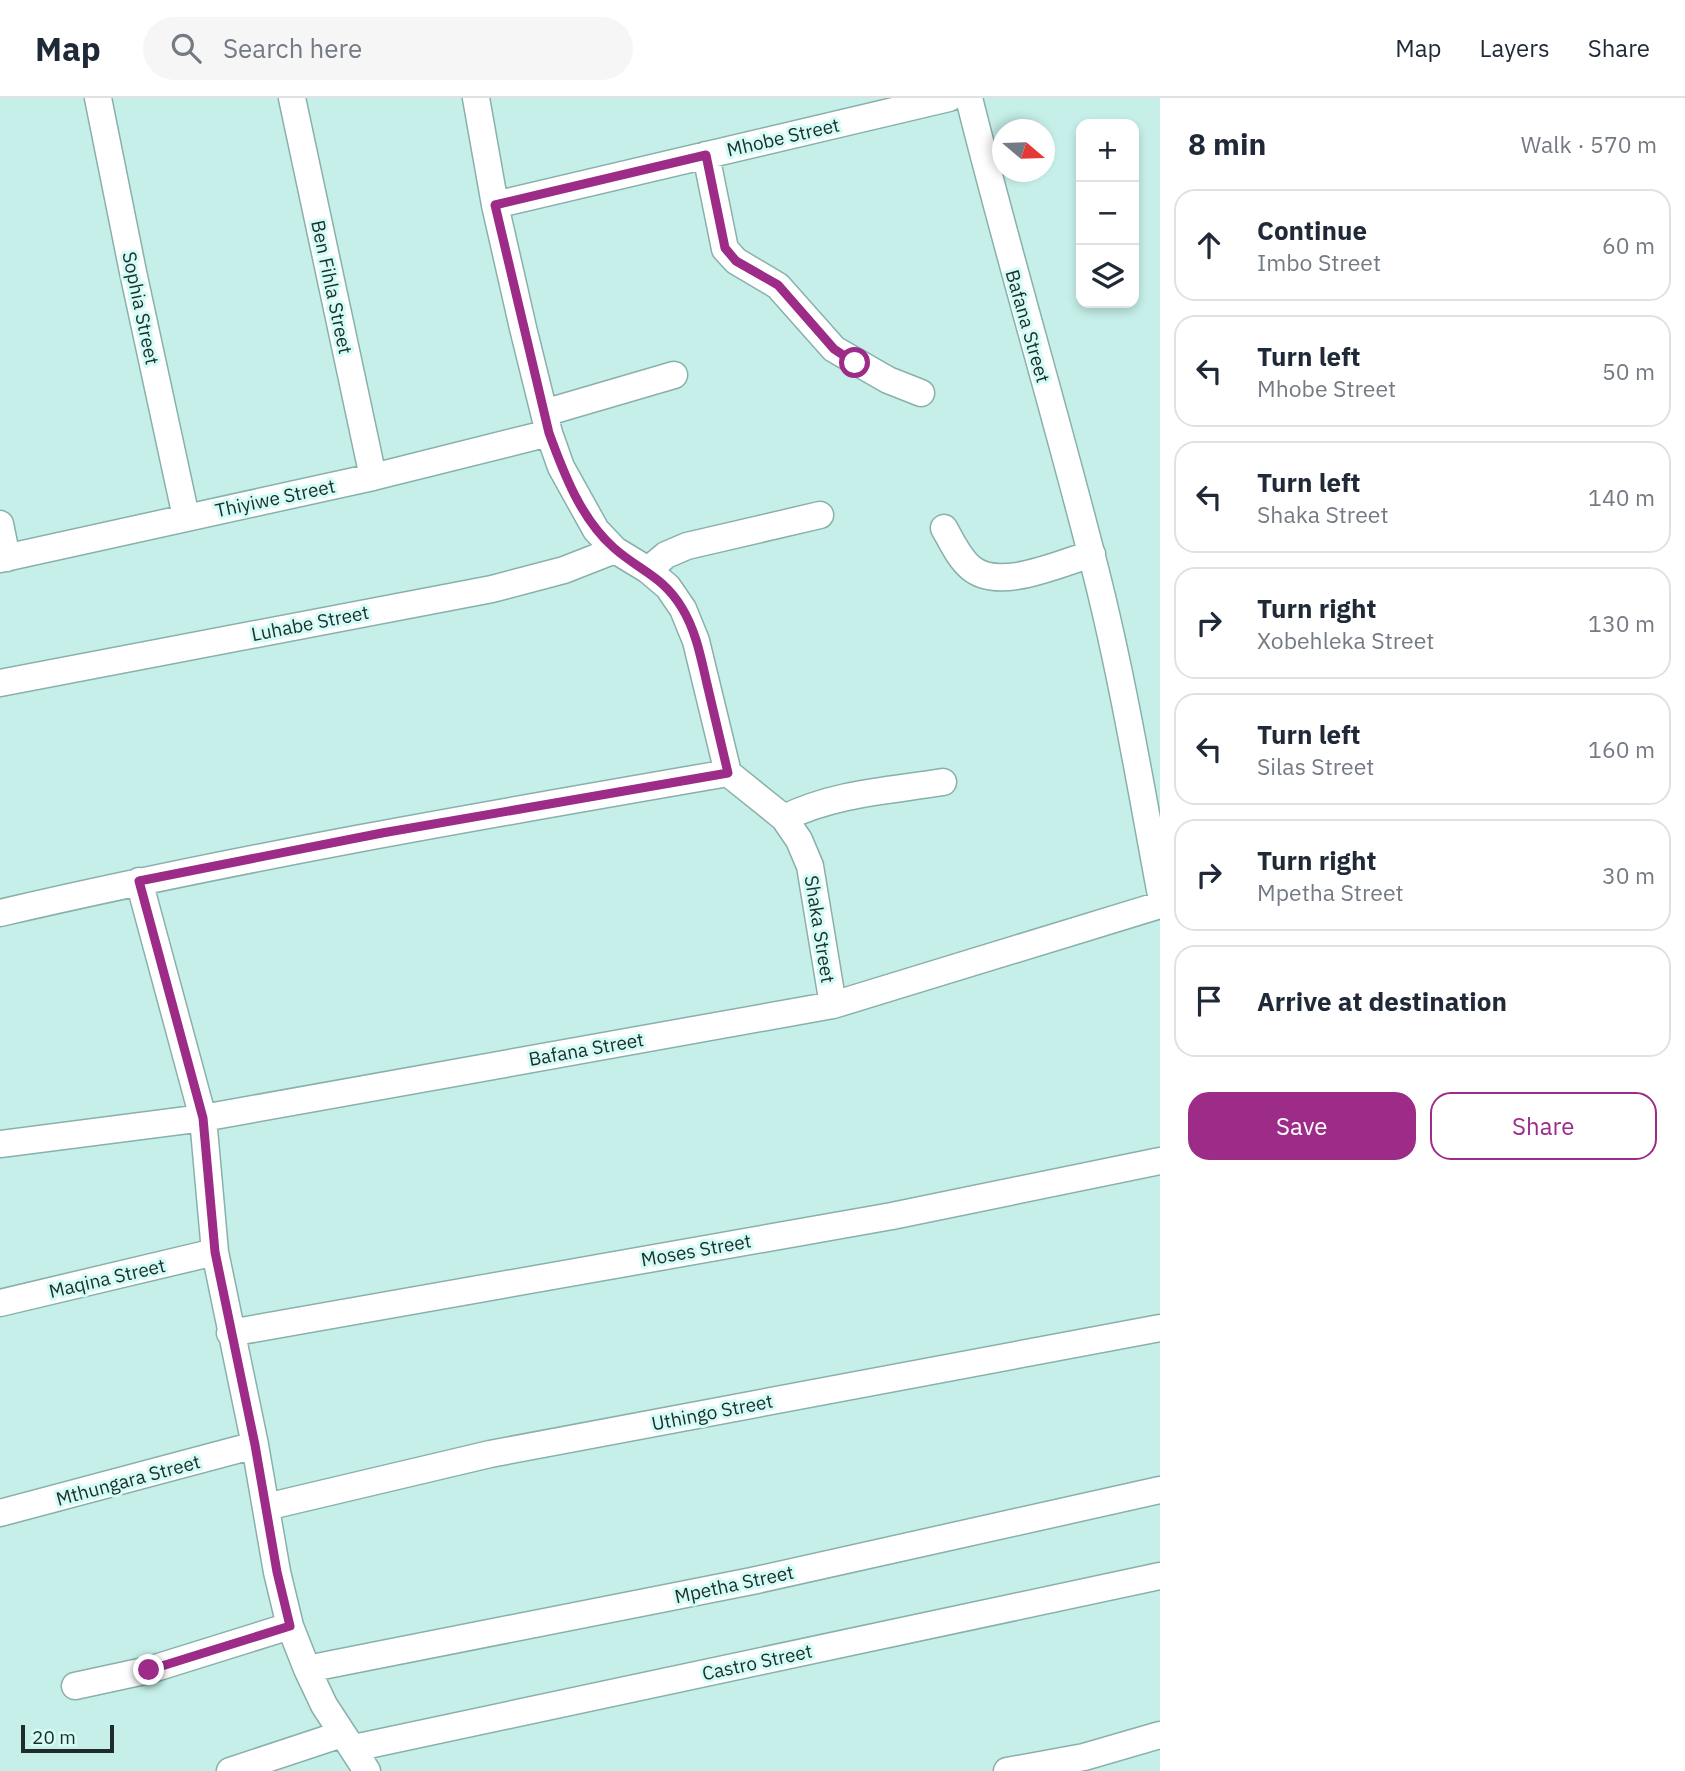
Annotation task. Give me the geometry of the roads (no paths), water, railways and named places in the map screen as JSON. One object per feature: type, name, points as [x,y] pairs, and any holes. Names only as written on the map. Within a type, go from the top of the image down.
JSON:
[{"type":"street","name":"Sophia Street","points":[[98,98],[132,272],[186,517]]},
{"type":"street","name":"Ben Fihla Street","points":[[292,98],[373,477]]},
{"type":"street","points":[[0,912],[139,881],[382,833],[728,773],[696,640],[683,609],[668,587],[648,570],[615,550],[596,530],[561,467],[547,423],[495,205],[475,98]]},
{"type":"street","name":"Mhobe Street","points":[[495,205],[949,98]]},
{"type":"street","name":"Bafana Street","points":[[969,98],[1006,248],[1092,554],[1114,649],[1160,890]]},
{"type":"street","points":[[706,155],[725,248],[736,261],[778,285],[834,349],[888,380],[921,393]]},
{"type":"street","points":[[547,423],[674,375]]},
{"type":"street","name":"Thiyiwe Street","points":[[3,558],[373,477],[547,423]]},
{"type":"street","points":[[648,570],[666,555],[687,546],[820,514]]},
{"type":"street","points":[[0,524],[3,558]]},
{"type":"street","points":[[944,528],[959,555],[972,569],[987,577],[1002,579],[1016,576],[1092,554]]},
{"type":"street","name":"Luhabe Street","points":[[0,683],[492,589],[564,570],[615,550]]},
{"type":"street","name":"Shaka Street","points":[[728,773],[784,818],[799,840],[810,866],[833,1005]]},
{"type":"street","points":[[784,818],[834,798],[943,782]]},
{"type":"street","points":[[139,881],[203,1118],[215,1252],[255,1445],[277,1572],[290,1626],[324,1705],[355,1751]]},
{"type":"street","name":"Bafana Street","points":[[0,1144],[203,1118],[833,1005],[1160,905]]},
{"type":"street","name":"Moses Street","points":[[230,1333],[892,1216],[1160,1161]]},
{"type":"street","name":"Maqina Street","points":[[0,1303],[215,1252]]},
{"type":"street","name":"Uthingo Street","points":[[266,1507],[490,1454],[1160,1328]]},
{"type":"street","name":"Mthungara Street","points":[[0,1513],[255,1445]]},
{"type":"street","name":"Mpetha Street","points":[[307,1669],[752,1581],[1160,1490]]},
{"type":"street","name":"Castro Street","points":[[230,1771],[355,1751],[1160,1576]]},
{"type":"street","points":[[75,1686],[149,1670],[290,1626]]},
{"type":"street","points":[[1007,1771],[1084,1757],[1160,1735]]}]
